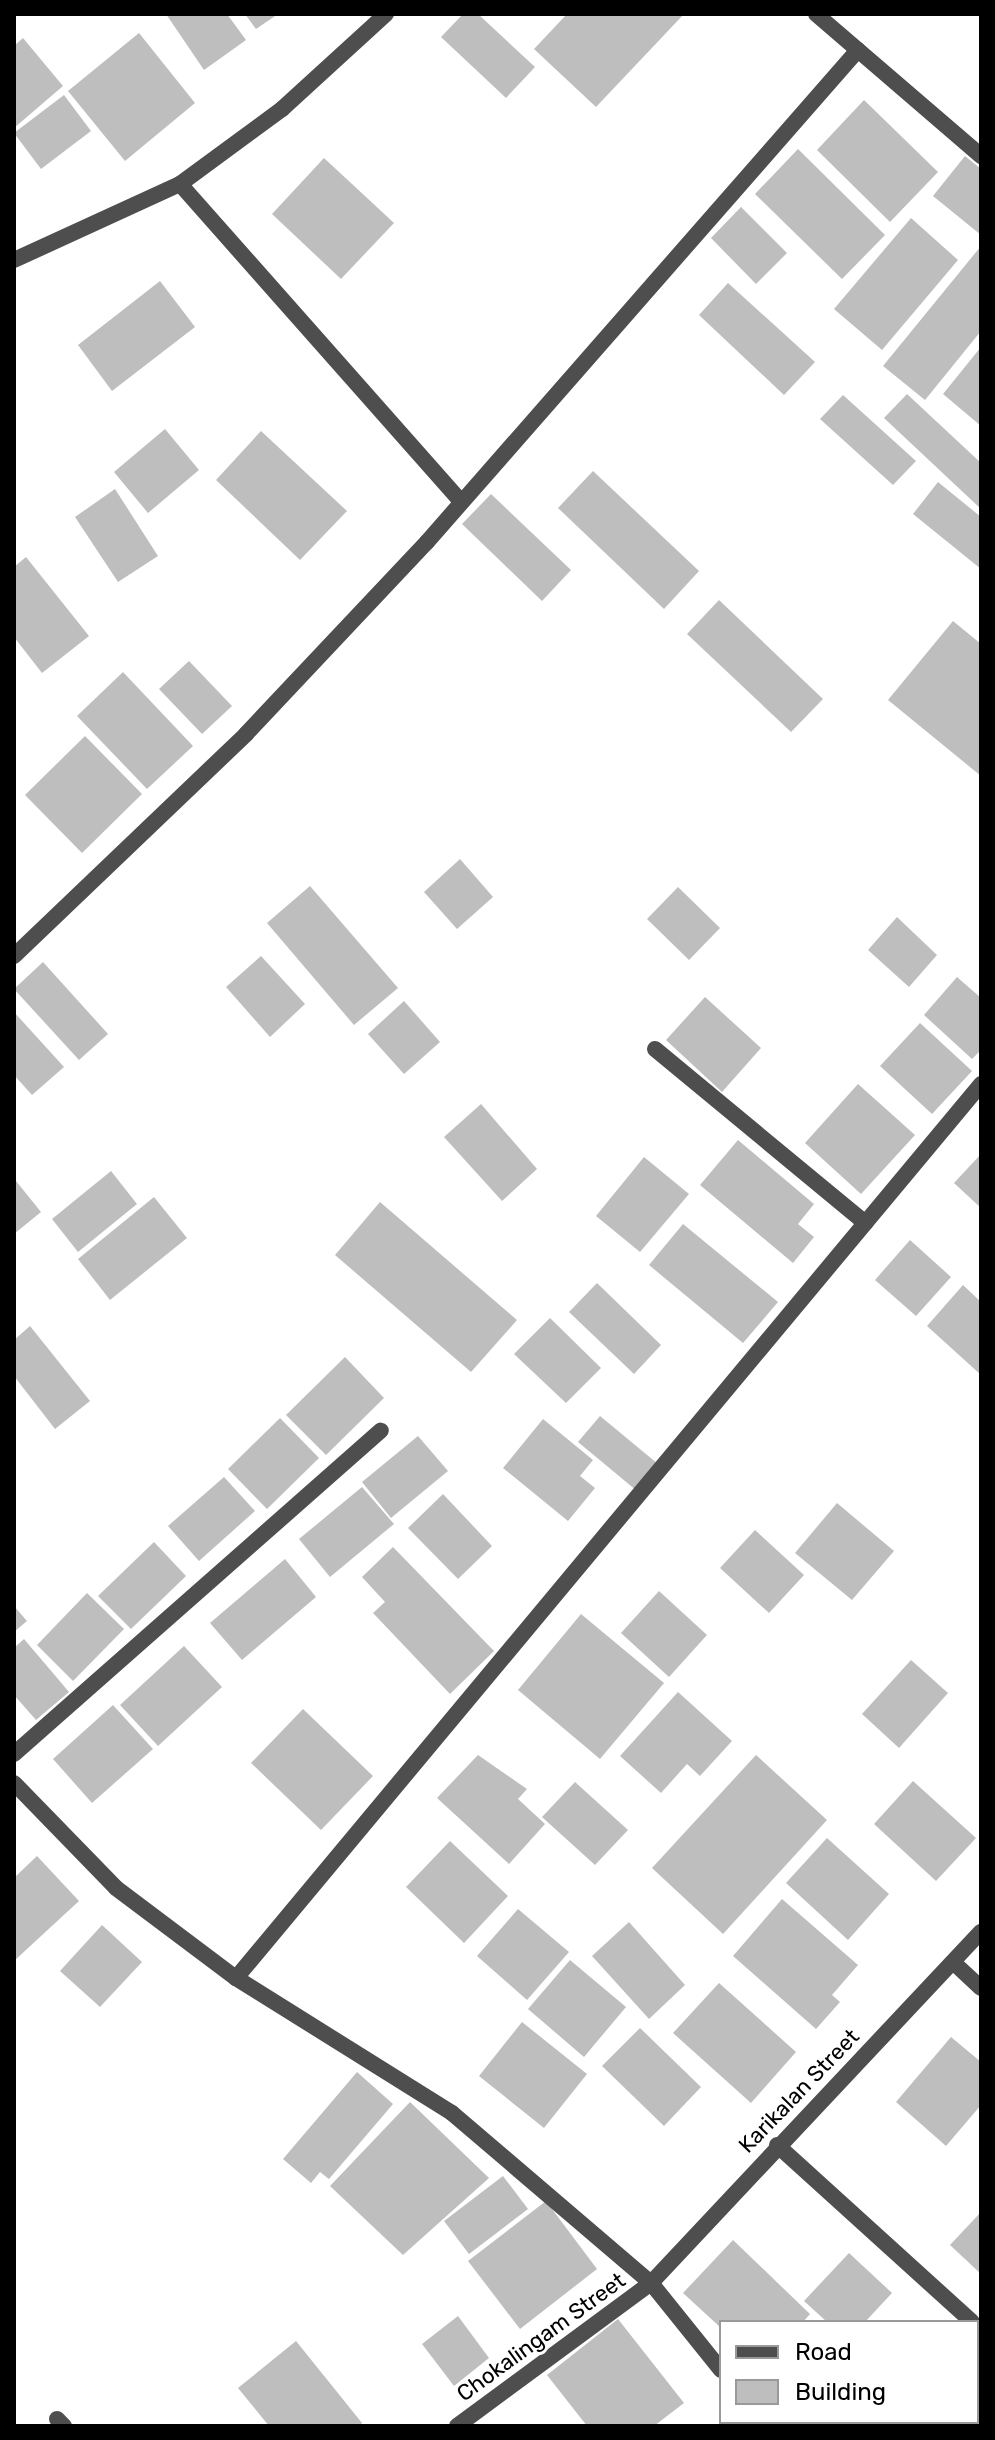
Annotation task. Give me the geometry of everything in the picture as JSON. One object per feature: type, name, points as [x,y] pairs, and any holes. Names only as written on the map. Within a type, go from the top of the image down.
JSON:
[{"type":"street","points":[[14,260],[180,184],[282,109],[386,14]]},
{"type":"street","points":[[816,14],[981,156]]},
{"type":"street","points":[[14,956],[246,734],[461,502],[858,50]]},
{"type":"street","points":[[180,184],[461,502]]},
{"type":"street","points":[[655,1049],[865,1223]]},
{"type":"street","points":[[236,1978],[981,1084]]},
{"type":"street","points":[[14,1754],[381,1431]]},
{"type":"street","points":[[14,1783],[116,1888],[236,1978],[452,2113],[651,2283],[719,2368]]},
{"type":"street","name":"Karikalan Street","points":[[651,2283],[777,2145],[981,1931]]},
{"type":"street","points":[[953,1962],[981,1988]]},
{"type":"street","points":[[777,2145],[970,2320]]},
{"type":"street","name":"Chokalingam Street","points":[[457,2426],[651,2283]]},
{"type":"building","points":[[166,14],[227,14],[246,40],[204,70]]},
{"type":"building","points":[[245,14],[278,14],[256,29]]},
{"type":"building","points":[[463,14],[478,14],[535,67],[506,98],[441,37]]},
{"type":"building","points":[[567,14],[684,14],[596,107],[534,49]]},
{"type":"building","points":[[139,33],[195,103],[125,161],[68,91]]},
{"type":"building","points":[[23,38],[63,86],[14,128],[14,46]]},
{"type":"building","points":[[64,95],[91,131],[41,169],[14,133]]},
{"type":"building","points":[[864,100],[938,172],[890,222],[817,150]]},
{"type":"building","points":[[798,149],[885,235],[842,279],[755,194]]},
{"type":"building","points":[[965,156],[981,169],[981,235],[933,196]]},
{"type":"building","points":[[324,158],[394,223],[341,279],[272,214]]},
{"type":"building","points":[[741,207],[787,253],[756,284],[711,238]]},
{"type":"building","points":[[911,218],[958,260],[882,350],[834,309]]},
{"type":"building","points":[[981,246],[981,331],[925,400],[883,366]]},
{"type":"building","points":[[160,281],[195,327],[112,391],[78,345]]},
{"type":"building","points":[[728,283],[815,362],[784,395],[699,315]]},
{"type":"building","points":[[981,347],[981,426],[943,394]]},
{"type":"building","points":[[907,394],[981,463],[981,509],[884,418]]},
{"type":"building","points":[[843,395],[916,461],[893,485],[820,419]]},
{"type":"building","points":[[165,429],[199,470],[148,513],[114,472]]},
{"type":"building","points":[[261,431],[347,511],[300,560],[216,480]]},
{"type":"building","points":[[593,471],[699,571],[664,609],[558,508]]},
{"type":"building","points":[[938,482],[981,517],[981,569],[913,514]]},
{"type":"building","points":[[115,489],[158,556],[118,582],[75,517]]},
{"type":"building","points":[[491,494],[571,570],[542,601],[462,524]]},
{"type":"building","points":[[26,557],[89,636],[42,673],[14,637],[14,567]]},
{"type":"building","points":[[719,600],[823,699],[791,732],[687,634]]},
{"type":"building","points":[[953,621],[981,644],[981,776],[888,700]]},
{"type":"building","points":[[189,661],[232,706],[202,734],[159,689]]},
{"type":"building","points":[[123,672],[193,746],[147,789],[77,716]]},
{"type":"building","points":[[85,736],[142,794],[82,853],[25,795]]},
{"type":"building","points":[[460,859],[493,897],[457,929],[424,892]]},
{"type":"building","points":[[310,886],[398,988],[354,1025],[267,923]]},
{"type":"building","points":[[678,887],[720,928],[689,960],[647,919]]},
{"type":"building","points":[[897,917],[937,955],[909,987],[868,950]]},
{"type":"building","points":[[261,956],[305,1004],[270,1037],[226,987]]},
{"type":"building","points":[[43,962],[108,1034],[79,1060],[14,989]]},
{"type":"building","points":[[957,977],[981,998],[981,1050],[972,1059],[924,1015]]},
{"type":"building","points":[[705,997],[761,1048],[722,1092],[666,1040]]},
{"type":"building","points":[[404,1001],[440,1042],[404,1074],[368,1034]]},
{"type":"building","points":[[14,1012],[64,1067],[32,1095],[14,1075]]},
{"type":"building","points":[[920,1023],[972,1071],[932,1114],[880,1066]]},
{"type":"building","points":[[858,1084],[915,1135],[861,1194],[805,1143]]},
{"type":"building","points":[[481,1104],[537,1169],[502,1201],[444,1137]]},
{"type":"building","points":[[738,1140],[814,1204],[798,1224],[814,1237],[793,1263],[700,1185]]},
{"type":"building","points":[[981,1154],[981,1208],[954,1183]]},
{"type":"building","points":[[644,1157],[689,1194],[640,1252],[596,1216]]},
{"type":"building","points":[[111,1171],[137,1204],[78,1252],[52,1219]]},
{"type":"building","points":[[16,1181],[41,1212],[14,1234],[14,1183]]},
{"type":"building","points":[[154,1197],[187,1238],[110,1300],[78,1259]]},
{"type":"building","points":[[380,1202],[517,1320],[471,1372],[335,1255]]},
{"type":"building","points":[[683,1224],[778,1302],[743,1343],[649,1265]]},
{"type":"building","points":[[910,1240],[951,1277],[916,1316],[875,1280]]},
{"type":"building","points":[[597,1283],[661,1345],[634,1374],[569,1312]]},
{"type":"building","points":[[963,1285],[981,1302],[981,1375],[927,1326]]},
{"type":"building","points":[[550,1318],[601,1368],[566,1403],[514,1354]]},
{"type":"building","points":[[30,1326],[90,1401],[55,1429],[14,1376],[14,1340]]},
{"type":"building","points":[[345,1357],[384,1398],[326,1455],[286,1415]]},
{"type":"building","points":[[600,1416],[658,1464],[637,1491],[578,1442]]},
{"type":"building","points":[[280,1418],[319,1458],[267,1509],[228,1469]]},
{"type":"building","points":[[543,1419],[593,1460],[580,1476],[595,1488],[568,1521],[503,1468]]},
{"type":"building","points":[[418,1436],[448,1471],[391,1518],[362,1482]]},
{"type":"building","points":[[224,1477],[255,1511],[199,1561],[168,1526]]},
{"type":"building","points":[[362,1487],[394,1524],[330,1577],[299,1539]]},
{"type":"building","points":[[443,1494],[492,1546],[458,1579],[408,1528]]},
{"type":"building","points":[[837,1503],[894,1551],[852,1600],[795,1553]]},
{"type":"building","points":[[755,1530],[804,1575],[769,1613],[720,1568]]},
{"type":"building","points":[[154,1542],[186,1576],[131,1629],[98,1596]]},
{"type":"building","points":[[393,1547],[494,1651],[450,1694],[373,1613],[385,1602],[362,1577]]},
{"type":"building","points":[[285,1559],[316,1597],[242,1660],[210,1623]]},
{"type":"building","points":[[659,1591],[707,1635],[669,1677],[621,1633]]},
{"type":"building","points":[[87,1593],[124,1629],[73,1681],[37,1645]]},
{"type":"building","points":[[14,1606],[27,1621],[14,1632]]},
{"type":"building","points":[[581,1614],[664,1683],[600,1759],[518,1690]]},
{"type":"building","points":[[24,1639],[69,1692],[36,1720],[14,1695],[14,1648]]},
{"type":"building","points":[[184,1646],[222,1687],[158,1746],[120,1705]]},
{"type":"building","points":[[911,1660],[948,1693],[899,1748],[862,1714]]},
{"type":"building","points":[[678,1692],[732,1741],[700,1776],[687,1764],[661,1793],[620,1756]]},
{"type":"building","points":[[113,1705],[153,1749],[92,1803],[53,1759]]},
{"type":"building","points":[[303,1709],[373,1776],[321,1830],[251,1763]]},
{"type":"building","points":[[478,1755],[527,1789],[518,1799],[545,1824],[509,1864],[437,1798]]},
{"type":"building","points":[[756,1755],[827,1820],[723,1934],[652,1868]]},
{"type":"building","points":[[913,1781],[976,1838],[936,1881],[874,1824]]},
{"type":"building","points":[[575,1782],[628,1830],[595,1865],[542,1817]]},
{"type":"building","points":[[827,1838],[889,1894],[848,1940],[786,1883]]},
{"type":"building","points":[[450,1841],[508,1896],[464,1943],[406,1887]]},
{"type":"building","points":[[37,1856],[79,1901],[14,1961],[14,1878]]},
{"type":"building","points":[[782,1899],[858,1965],[832,1995],[840,2002],[816,2029],[733,1956]]},
{"type":"building","points":[[518,1909],[569,1952],[527,2000],[477,1956]]},
{"type":"building","points":[[629,1922],[685,1985],[649,2019],[592,1956]]},
{"type":"building","points":[[102,1925],[142,1962],[100,2007],[60,1971]]},
{"type":"building","points":[[570,1960],[626,2007],[584,2057],[528,2009]]},
{"type":"building","points":[[719,1983],[796,2052],[751,2103],[673,2033]]},
{"type":"building","points":[[522,2022],[587,2074],[544,2128],[479,2076]]},
{"type":"building","points":[[640,2028],[701,2087],[664,2126],[602,2066]]},
{"type":"building","points":[[951,2037],[981,2062],[981,2105],[946,2146],[896,2102]]},
{"type":"building","points":[[357,2072],[393,2104],[329,2179],[320,2172],[311,2183],[283,2159]]},
{"type":"building","points":[[410,2102],[489,2178],[403,2255],[330,2186]]},
{"type":"building","points":[[503,2176],[528,2209],[469,2254],[444,2221]]},
{"type":"building","points":[[546,2201],[597,2269],[520,2329],[468,2261]]},
{"type":"building","points":[[981,2212],[981,2274],[950,2245]]},
{"type":"building","points":[[733,2240],[810,2314],[805,2320],[719,2320],[719,2326],[683,2293]]},
{"type":"building","points":[[849,2253],[892,2293],[867,2320],[825,2320],[804,2301]]},
{"type":"building","points":[[458,2316],[489,2358],[454,2386],[422,2344]]},
{"type":"building","points":[[618,2319],[684,2403],[654,2426],[587,2426],[547,2375]]},
{"type":"building","points":[[296,2341],[362,2423],[359,2426],[269,2426],[238,2388]]},
{"type":"building","points":[[828,2424],[870,2424],[827,2426]]}]
